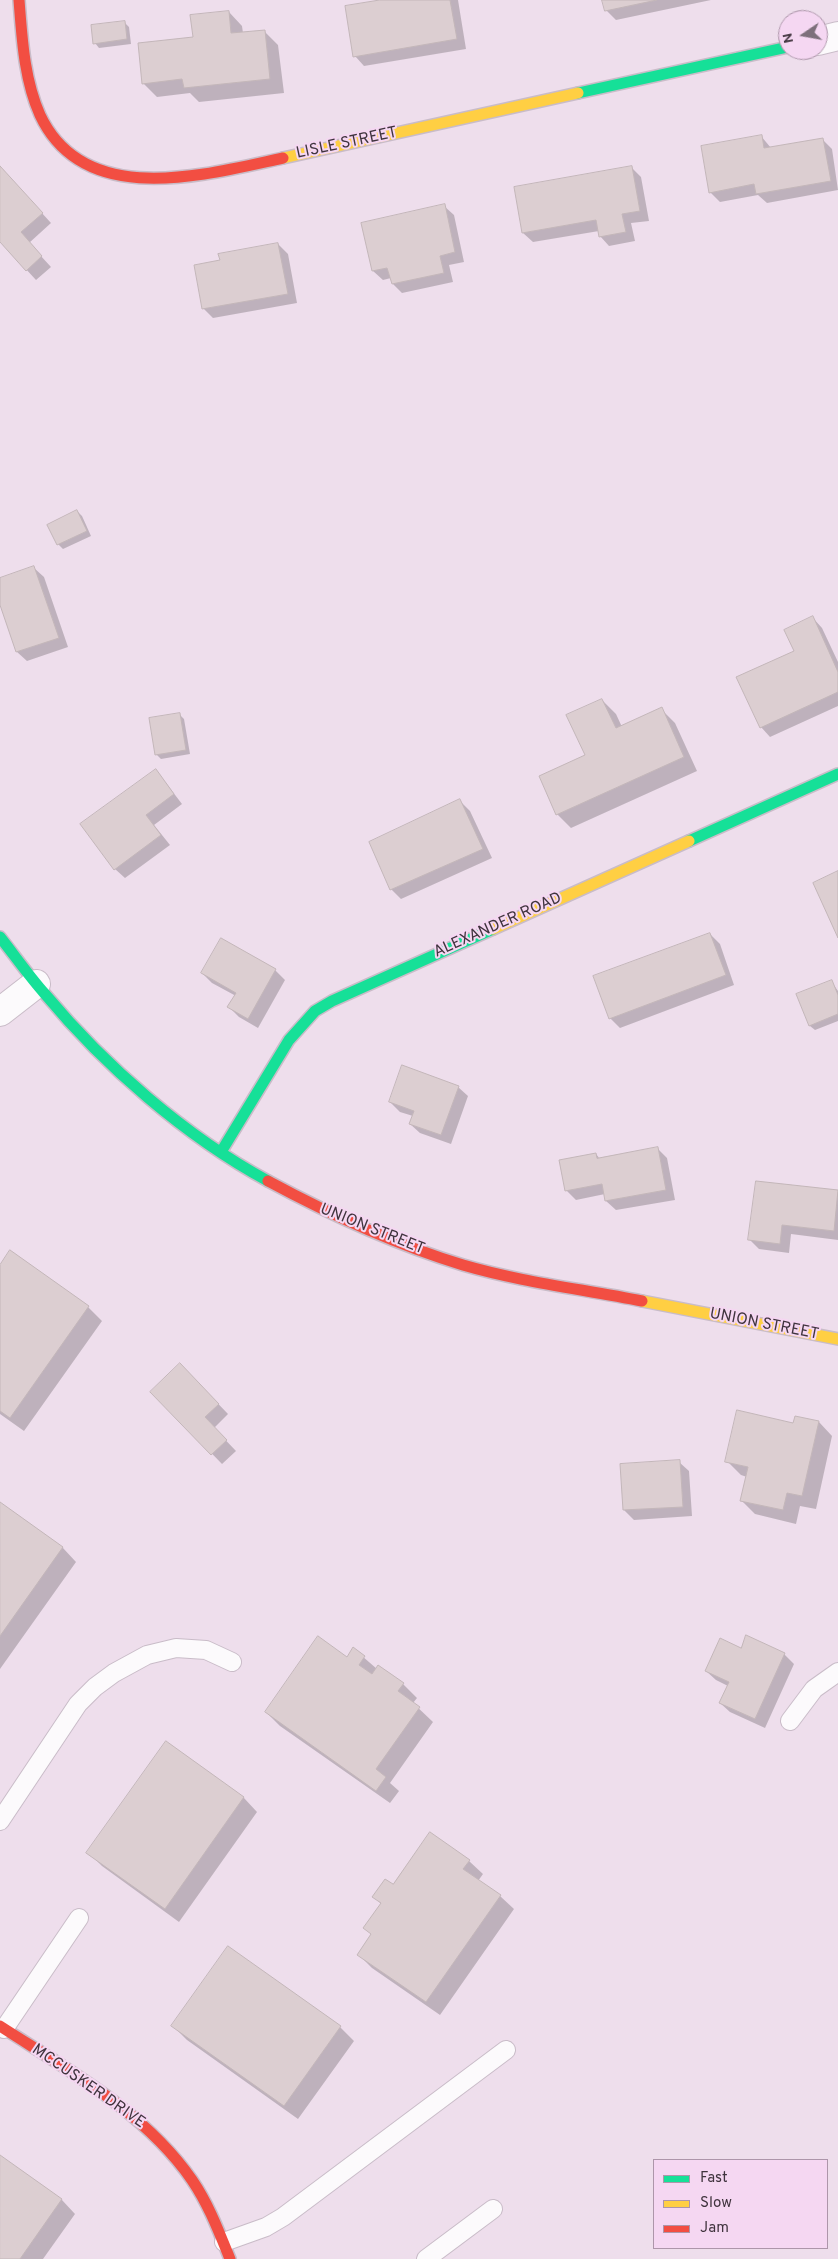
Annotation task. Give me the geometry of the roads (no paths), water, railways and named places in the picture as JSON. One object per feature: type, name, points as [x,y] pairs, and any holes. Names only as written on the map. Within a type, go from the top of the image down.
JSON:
[{"type":"street","name":"LISLE STREET","points":[[19,0],[24,45],[33,94],[48,130],[72,156],[88,164],[106,171],[146,179],[193,176],[218,172],[778,49]]},
{"type":"street","name":"ALEXANDER ROAD","points":[[221,1152],[289,1040],[316,1011],[332,1001],[838,774]]},
{"type":"street","name":"UNION STREET","points":[[0,937],[36,984],[80,1034],[150,1099],[221,1152],[288,1193],[322,1211],[392,1240],[466,1265],[838,1339]]},
{"type":"street","points":[[0,1012],[36,984]]},
{"type":"street","name":"MCCUSKER DRIVE","points":[[2,2027],[119,2105],[169,2150],[199,2189],[227,2251]]},
{"type":"lane","points":[[0,1821],[78,1704],[95,1687],[114,1673],[147,1655],[176,1648],[206,1650],[232,1662]]},
{"type":"lane","points":[[790,1721],[814,1689],[838,1672]]},
{"type":"lane","points":[[2,2027],[79,1918]]},
{"type":"lane","points":[[227,2251],[283,2217],[506,2050]]},
{"type":"lane","points":[[426,2259],[493,2209]]}]
